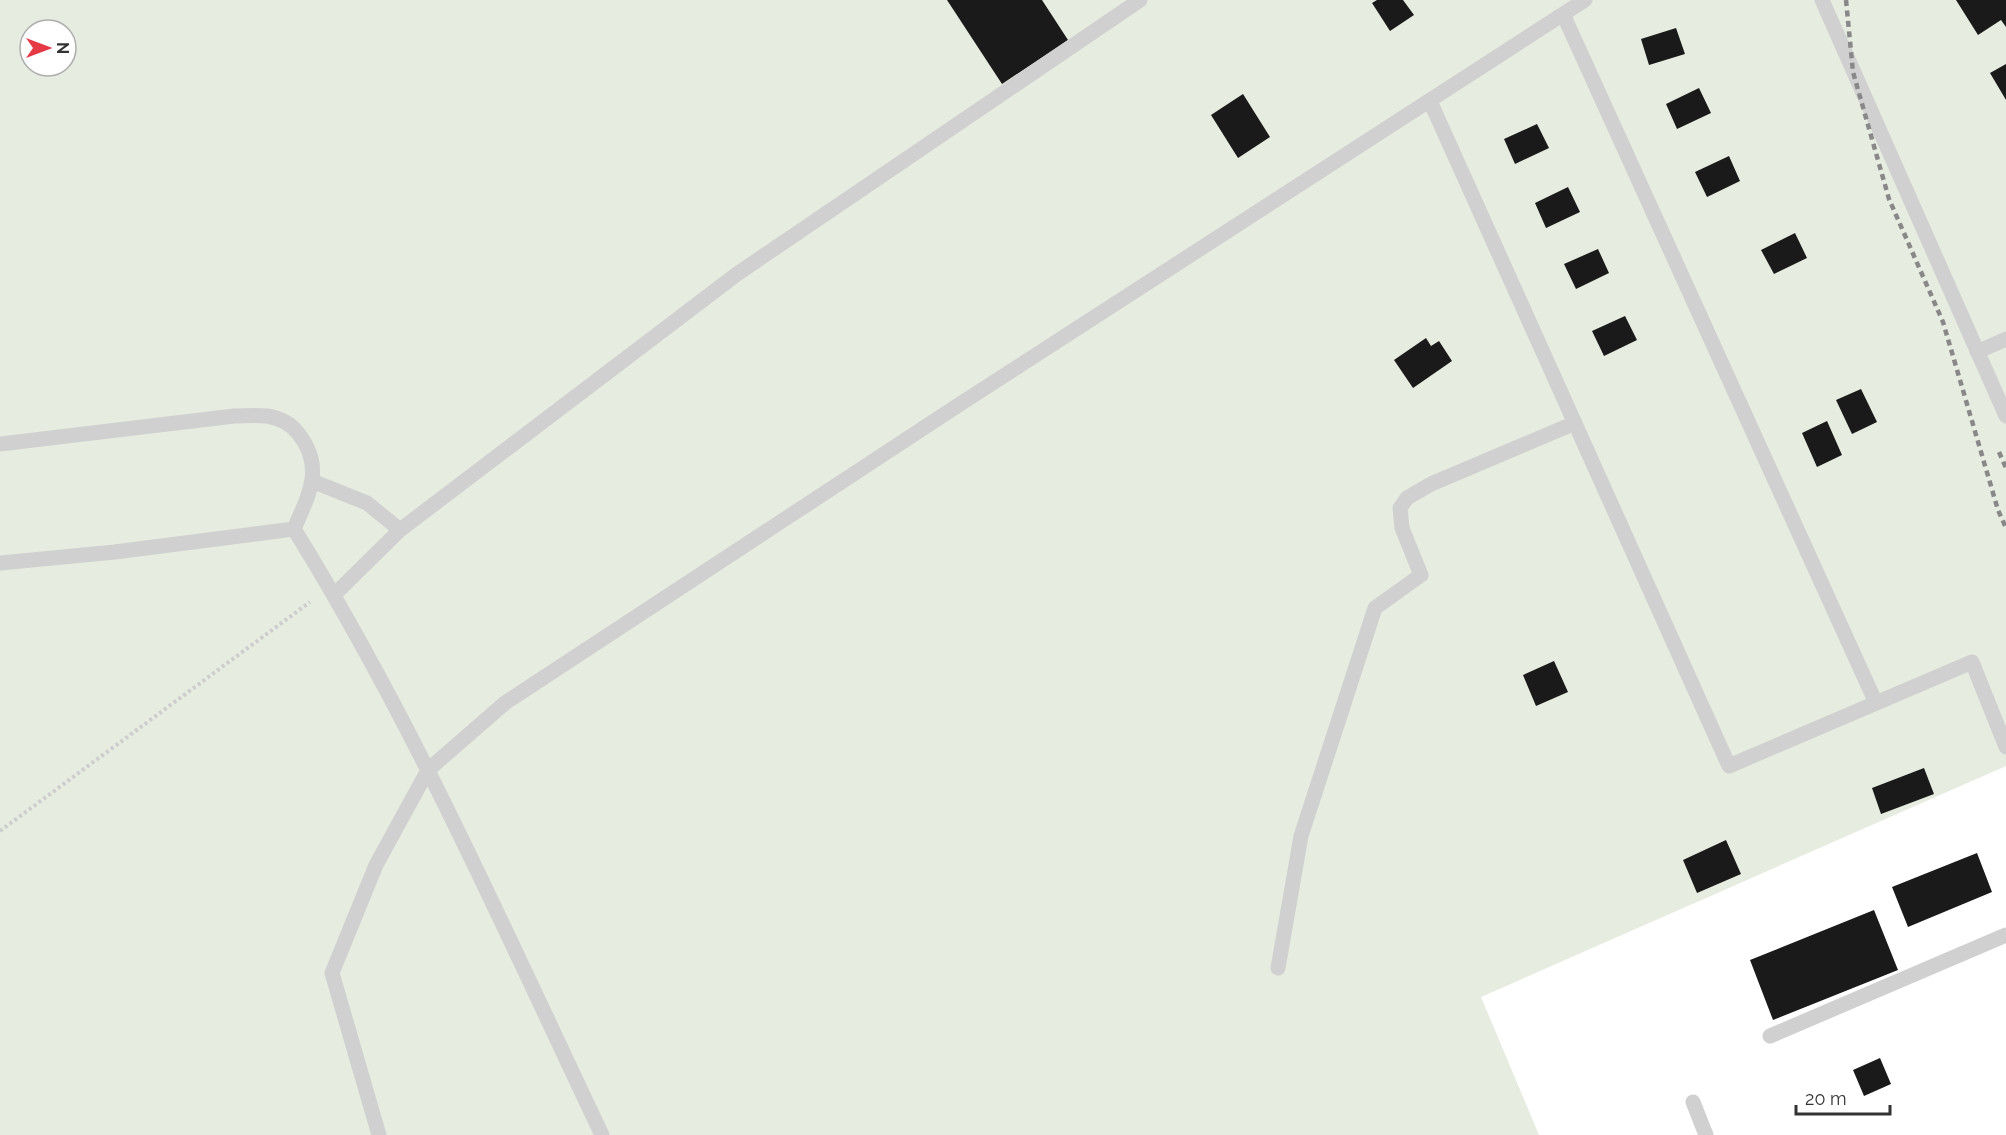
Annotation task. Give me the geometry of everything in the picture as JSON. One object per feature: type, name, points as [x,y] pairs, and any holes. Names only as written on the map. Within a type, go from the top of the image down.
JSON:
[{"type":"lane","points":[[332,591],[400,530],[738,274],[1140,0]]},
{"type":"lane","points":[[379,1135],[332,973],[376,865],[428,770],[505,703],[967,400],[1585,0]]},
{"type":"lane","points":[[1821,0],[2006,416]]},
{"type":"lane","points":[[1563,14],[1876,703]]},
{"type":"lane","points":[[1430,101],[1729,766],[1972,662],[2006,747]]},
{"type":"lane","points":[[1977,352],[2006,339]]},
{"type":"lane","points":[[0,444],[234,416],[269,416],[291,424],[309,447],[313,465],[310,491],[294,529]]},
{"type":"lane","points":[[1278,968],[1300,836],[1375,608],[1421,575],[1402,528],[1400,508],[1407,498],[1431,484],[1575,423]]},
{"type":"lane","points":[[312,481],[367,504],[400,530]]},
{"type":"lane","points":[[294,529],[332,591],[428,770],[602,1135]]},
{"type":"lane","points":[[0,563],[115,552],[294,529]]},
{"type":"lane","points":[[1770,1036],[2006,935]]},
{"type":"lane","points":[[1693,1102],[1706,1135]]},
{"type":"path","points":[[0,831],[332,591]]},
{"type":"shaded area","points":[[0,0],[2006,0],[2006,766],[1481,997],[1539,1135],[0,1135]]},
{"type":"building","points":[[947,0],[1042,0],[1068,40],[1002,84]]},
{"type":"building","points":[[1377,0],[1403,0],[1414,15],[1390,31],[1372,3]]},
{"type":"building","points":[[1956,0],[2006,0],[2006,27],[2001,20],[1978,35]]},
{"type":"building","points":[[1676,28],[1685,54],[1649,65],[1641,39]]},
{"type":"building","points":[[2006,64],[2006,100],[1990,73]]},
{"type":"building","points":[[1699,88],[1711,113],[1677,129],[1666,104]]},
{"type":"building","points":[[1243,94],[1270,137],[1238,158],[1211,115]]},
{"type":"building","points":[[1537,124],[1549,148],[1515,164],[1504,139]]},
{"type":"building","points":[[1729,156],[1740,181],[1707,197],[1695,172]]},
{"type":"building","points":[[1568,187],[1580,212],[1546,228],[1535,203]]},
{"type":"building","points":[[1795,233],[1807,258],[1774,274],[1761,250]]},
{"type":"building","points":[[1598,249],[1609,273],[1576,289],[1564,264]]},
{"type":"building","points":[[1625,316],[1637,340],[1604,356],[1592,331]]},
{"type":"building","points":[[1426,338],[1431,346],[1439,341],[1452,361],[1413,388],[1394,360]]},
{"type":"building","points":[[1861,389],[1877,422],[1852,434],[1836,400]]},
{"type":"building","points":[[1827,421],[1842,455],[1817,467],[1802,433]]},
{"type":"building","points":[[1554,661],[1568,692],[1536,706],[1523,675]]},
{"type":"building","points":[[1924,768],[1934,794],[1881,814],[1872,788]]},
{"type":"building","points":[[1726,840],[1741,874],[1697,893],[1683,860]]},
{"type":"building","points":[[1977,853],[1992,892],[1908,927],[1892,887]]},
{"type":"building","points":[[1874,910],[1898,970],[1773,1020],[1750,960]]},
{"type":"building","points":[[1880,1058],[1891,1084],[1864,1096],[1853,1070]]},
{"type":"railway","points":[[1846,0],[1853,72],[1889,199],[1943,322],[1998,510],[2006,528]]},
{"type":"railway","points":[[1999,452],[2006,468]]}]
